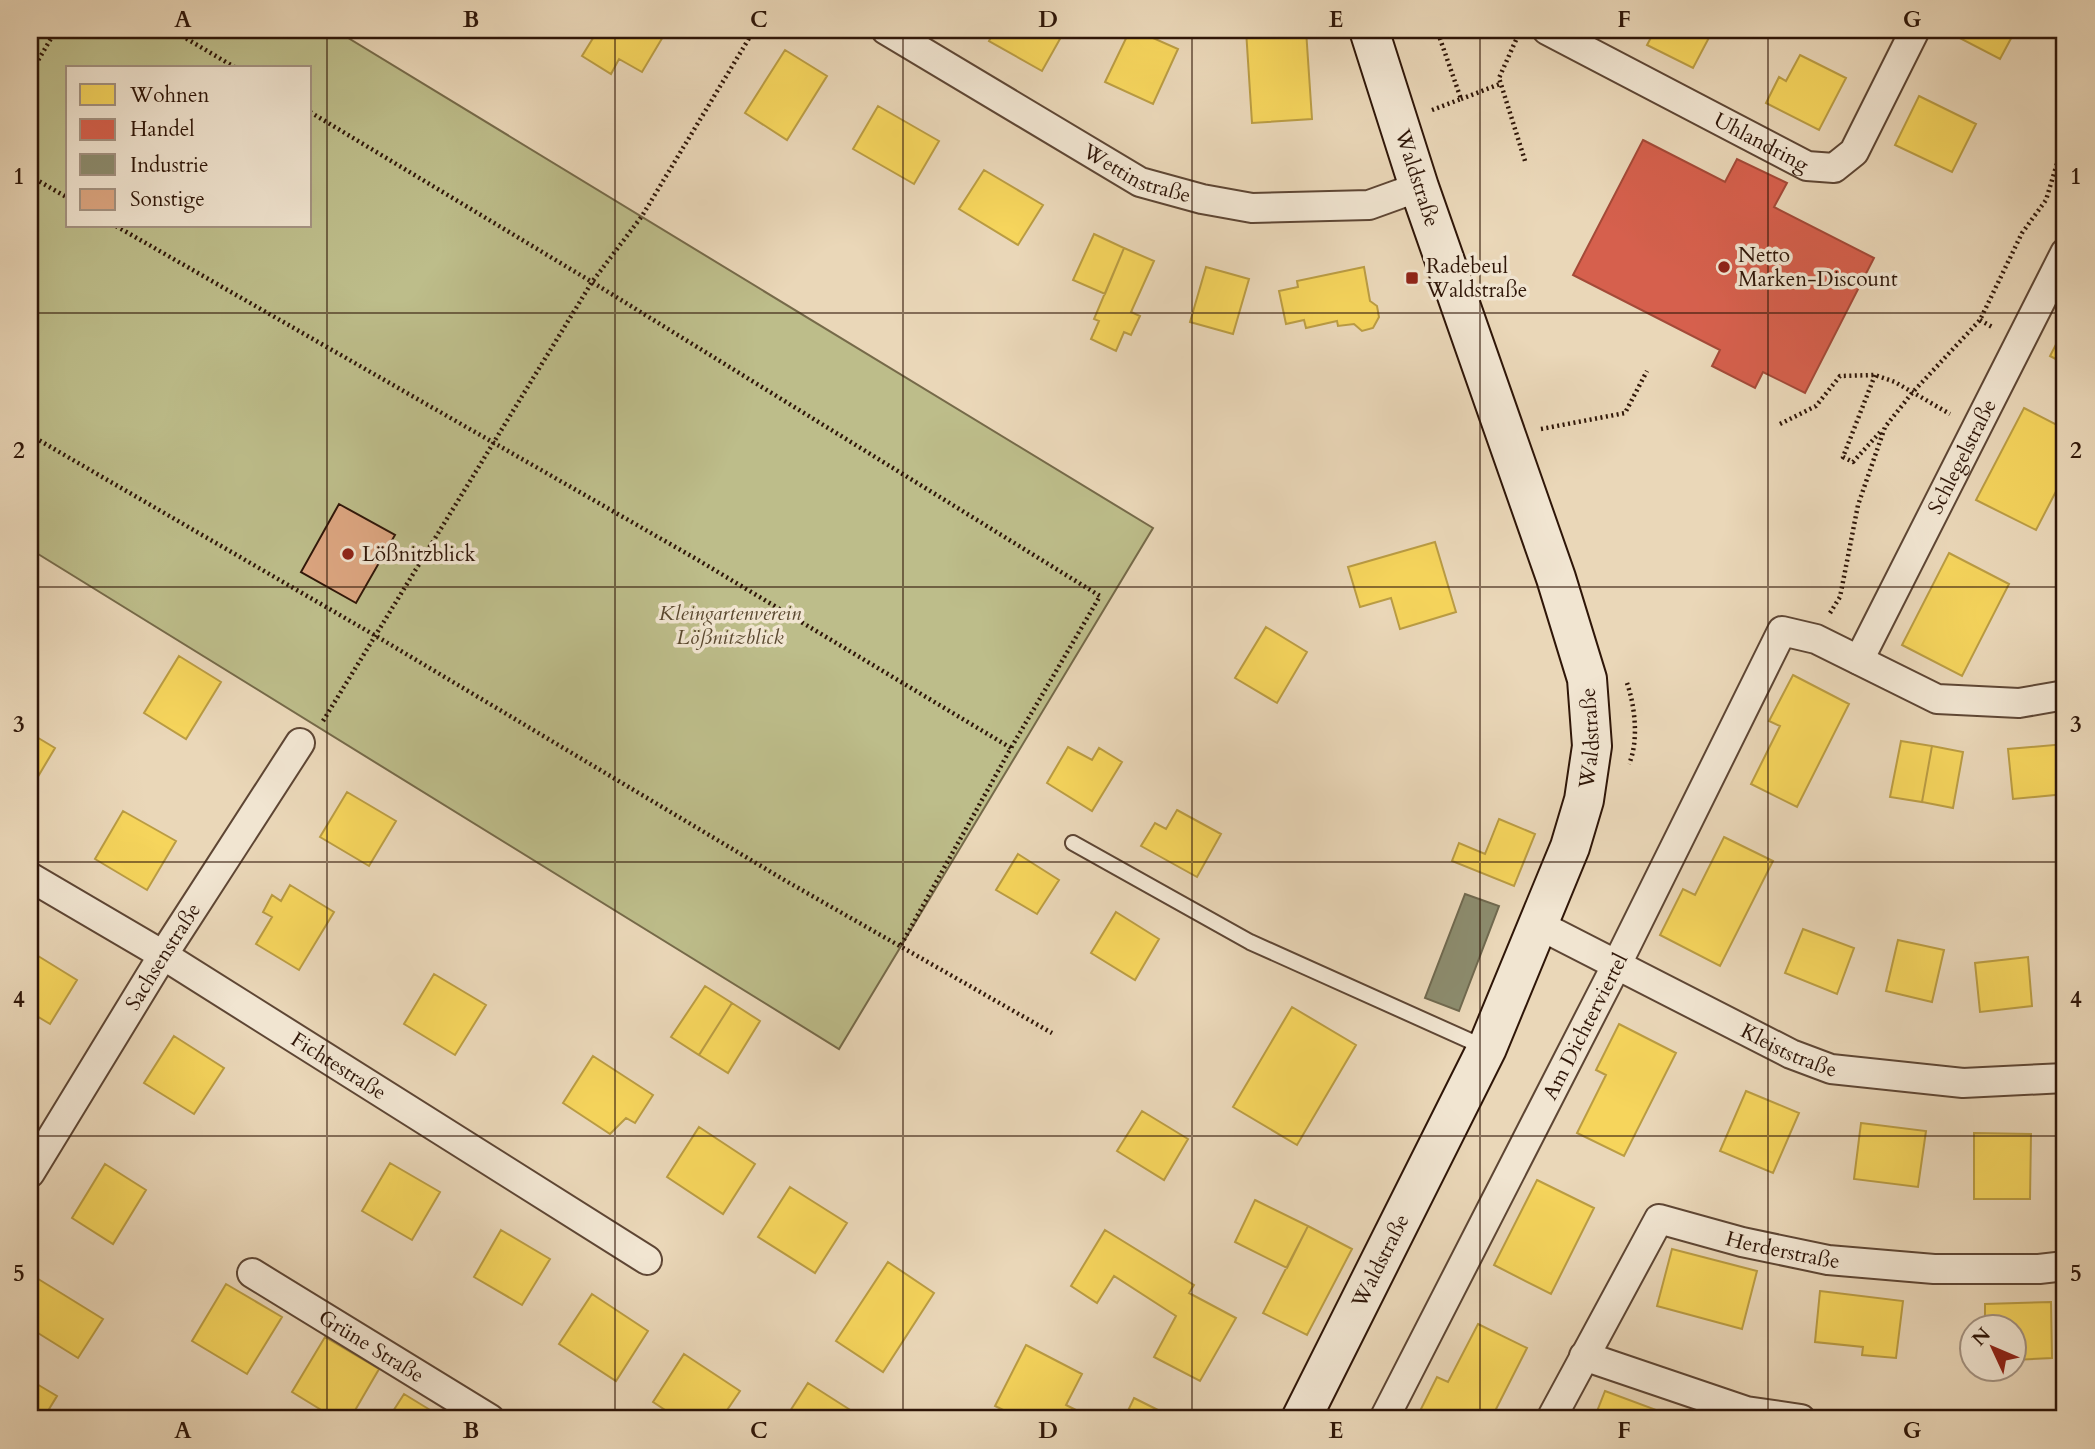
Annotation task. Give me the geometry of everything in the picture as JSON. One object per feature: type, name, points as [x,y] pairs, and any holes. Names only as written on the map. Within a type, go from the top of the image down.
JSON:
[{"type":"street","name":"Wettinstraße","points":[[886,30],[1140,182],[1202,199],[1252,208],[1368,205],[1419,187]]},
{"type":"street","name":"Waldstraße","points":[[1301,1419],[1487,1048],[1570,846],[1584,800],[1592,746],[1587,679],[1556,578],[1419,187],[1369,30]]},
{"type":"street","name":"Uhlandring","points":[[1547,30],[1807,166],[1834,168],[1854,152],[1915,30]]},
{"type":"street","name":"Schlegelstraße","points":[[1859,660],[2065,253]]},
{"type":"street","name":"Am Dichterviertel","points":[[1384,1419],[1617,964],[1782,631],[1816,639]]},
{"type":"street","points":[[1816,639],[1937,699],[2019,703],[2065,695]]},
{"type":"street","name":"Sachsenstraße","points":[[30,1173],[163,956],[300,743]]},
{"type":"street","name":"Fichtestraße","points":[[30,877],[163,956],[647,1260]]},
{"type":"street","name":"Kleiststraße","points":[[1537,924],[1791,1054],[1831,1069],[1963,1083],[2065,1078]]},
{"type":"street","name":"Herderstraße","points":[[1584,1356],[1659,1219],[1742,1242],[1828,1260],[1934,1269],[2039,1269],[2065,1266]]},
{"type":"street","name":"Grüne Straße","points":[[253,1273],[490,1419]]},
{"type":"street","points":[[1551,1419],[1584,1356],[1746,1411],[1801,1419]]},
{"type":"lane","points":[[1073,843],[1250,942],[1487,1048]]},
{"type":"path","points":[[30,74],[56,30]]},
{"type":"path","points":[[172,30],[233,66]]},
{"type":"path","points":[[300,743],[319,727],[592,282],[642,216],[754,30]]},
{"type":"path","points":[[1437,30],[1461,99]]},
{"type":"path","points":[[1515,42],[1499,78],[1526,164]]},
{"type":"path","points":[[1420,114],[1500,84]]},
{"type":"path","points":[[312,113],[592,282],[1100,596],[901,945]]},
{"type":"path","points":[[1875,375],[1843,457],[1853,462],[1980,320],[2022,233],[2046,200],[2065,136]]},
{"type":"path","points":[[30,176],[66,197]]},
{"type":"path","points":[[120,228],[494,442],[1012,748]]},
{"type":"path","points":[[1505,433],[1625,412],[1647,372]]},
{"type":"path","points":[[1780,424],[1816,407],[1840,376],[1875,375],[1895,382],[1975,429]]},
{"type":"path","points":[[1816,639],[1840,597],[1858,505],[1885,427]]},
{"type":"path","points":[[30,435],[376,636],[786,881],[1052,1033]]},
{"type":"green space","name":"Kleingartenverein Lößnitzblick","points":[[30,30],[335,30],[1153,528],[839,1049],[30,549]]},
{"type":"building: Wohnen","points":[[598,30],[667,30],[642,72],[619,59],[611,74],[582,56]]},
{"type":"building: Wohnen","points":[[995,30],[1065,30],[1042,71],[989,41]]},
{"type":"building: Wohnen","points":[[1130,30],[1178,49],[1153,104],[1105,82]]},
{"type":"building: Wohnen","points":[[1246,30],[1306,30],[1312,119],[1252,123]]},
{"type":"building: Wohnen","points":[[1655,30],[1713,30],[1693,68],[1647,45]]},
{"type":"building: Wohnen","points":[[1861,30],[1882,30],[1877,38]]},
{"type":"building: Wohnen","points":[[2015,31],[2000,59],[1948,32]]},
{"type":"building: Wohnen","points":[[785,50],[827,76],[787,140],[745,113]]},
{"type":"building: Wohnen","points":[[1800,55],[1846,78],[1819,130],[1766,103],[1779,77],[1786,81]]},
{"type":"building: Wohnen","points":[[1919,96],[1976,124],[1952,172],[1895,145]]},
{"type":"building: Wohnen","points":[[878,106],[939,141],[914,184],[853,149]]},
{"type":"building: Wohnen","points":[[984,170],[1043,205],[1018,245],[959,209]]},
{"type":"building: Wohnen","points":[[1094,234],[1124,248],[1105,294],[1073,280]]},
{"type":"building: Wohnen","points":[[1124,248],[1154,261],[1131,312],[1140,316],[1131,335],[1124,332],[1116,351],[1091,339],[1099,321],[1094,319]]},
{"type":"building: Wohnen","points":[[1206,267],[1249,279],[1233,334],[1190,322]]},
{"type":"building: Wohnen","points":[[1364,267],[1370,301],[1377,306],[1379,317],[1373,328],[1362,331],[1354,324],[1338,326],[1337,321],[1306,328],[1304,320],[1286,324],[1279,291],[1298,287],[1297,281]]},
{"type":"building: Wohnen","points":[[2065,327],[2065,364],[2050,356]]},
{"type":"building: Wohnen","points":[[2024,408],[2065,429],[2065,474],[2036,530],[1976,500]]},
{"type":"building: Wohnen","points":[[1435,542],[1456,612],[1400,629],[1391,598],[1360,607],[1348,567]]},
{"type":"building: Wohnen","points":[[1949,553],[2009,584],[1962,676],[1902,645]]},
{"type":"building: Wohnen","points":[[1266,627],[1307,652],[1277,703],[1235,678]]},
{"type":"building: Wohnen","points":[[179,656],[221,682],[186,739],[144,713]]},
{"type":"building: Wohnen","points":[[1793,675],[1849,704],[1797,807],[1751,784],[1780,726],[1769,721]]},
{"type":"building: Wohnen","points":[[30,733],[55,748],[30,790]]},
{"type":"building: Wohnen","points":[[1901,741],[1932,746],[1922,802],[1890,797]]},
{"type":"building: Wohnen","points":[[2065,744],[2065,794],[2013,799],[2008,749]]},
{"type":"building: Wohnen","points":[[1932,746],[1963,752],[1953,808],[1922,802]]},
{"type":"building: Wohnen","points":[[1068,747],[1092,760],[1099,748],[1122,762],[1092,811],[1047,783]]},
{"type":"building: Wohnen","points":[[347,792],[396,821],[369,866],[320,837]]},
{"type":"building: Wohnen","points":[[1177,810],[1221,834],[1197,877],[1141,846],[1155,823],[1166,829]]},
{"type":"building: Wohnen","points":[[123,811],[176,841],[147,890],[95,859]]},
{"type":"building: Wohnen","points":[[1499,819],[1535,834],[1514,886],[1452,861],[1459,843],[1485,854]]},
{"type":"building: Wohnen","points":[[1724,837],[1773,861],[1720,966],[1660,935],[1683,889],[1695,895]]},
{"type":"building: Wohnen","points":[[1018,854],[1059,880],[1037,914],[996,890]]},
{"type":"building: Wohnen","points":[[290,885],[334,912],[299,970],[256,944],[272,917],[263,912],[272,895],[281,901]]},
{"type":"building: Wohnen","points":[[1116,912],[1159,939],[1135,980],[1091,953]]},
{"type":"building: Wohnen","points":[[1803,929],[1854,948],[1837,994],[1785,973]]},
{"type":"building: Wohnen","points":[[1898,940],[1944,950],[1932,1002],[1886,991]]},
{"type":"building: Wohnen","points":[[30,951],[77,980],[50,1024],[30,1012]]},
{"type":"building: Wohnen","points":[[2028,957],[2032,1006],[1980,1012],[1975,963]]},
{"type":"building: Wohnen","points":[[434,974],[486,1005],[455,1055],[404,1024]]},
{"type":"building: Wohnen","points":[[705,986],[732,1003],[699,1055],[671,1037]]},
{"type":"building: Wohnen","points":[[732,1003],[760,1021],[728,1073],[699,1055]]},
{"type":"building: Wohnen","points":[[1292,1007],[1356,1045],[1297,1145],[1233,1107]]},
{"type":"building: Wohnen","points":[[1619,1024],[1676,1053],[1624,1156],[1577,1133],[1606,1075],[1596,1070]]},
{"type":"building: Wohnen","points":[[174,1036],[224,1068],[194,1114],[144,1083]]},
{"type":"building: Wohnen","points":[[593,1056],[653,1095],[635,1123],[626,1118],[610,1134],[563,1103]]},
{"type":"building: Wohnen","points":[[1746,1091],[1799,1113],[1773,1173],[1720,1151]]},
{"type":"building: Wohnen","points":[[1142,1111],[1188,1139],[1164,1180],[1117,1151]]},
{"type":"building: Wohnen","points":[[1861,1123],[1926,1131],[1918,1187],[1854,1179]]},
{"type":"building: Wohnen","points":[[699,1127],[755,1164],[723,1214],[667,1177]]},
{"type":"building: Wohnen","points":[[1974,1133],[2031,1134],[2030,1199],[1974,1199]]},
{"type":"building: Wohnen","points":[[390,1163],[440,1192],[412,1240],[362,1211]]},
{"type":"building: Wohnen","points":[[105,1164],[146,1190],[113,1244],[72,1218]]},
{"type":"building: Wohnen","points":[[1537,1180],[1594,1208],[1551,1294],[1494,1265]]},
{"type":"building: Wohnen","points":[[790,1187],[847,1223],[815,1273],[758,1237]]},
{"type":"building: Wohnen","points":[[1255,1200],[1308,1226],[1287,1268],[1235,1242]]},
{"type":"building: Wohnen","points":[[1308,1226],[1352,1249],[1307,1335],[1263,1313]]},
{"type":"building: Wohnen","points":[[501,1230],[550,1259],[522,1305],[474,1277]]},
{"type":"building: Wohnen","points":[[1105,1230],[1194,1285],[1189,1293],[1236,1318],[1200,1381],[1154,1357],[1176,1316],[1114,1276],[1097,1303],[1071,1286]]},
{"type":"building: Wohnen","points":[[1672,1249],[1757,1271],[1742,1329],[1657,1306]]},
{"type":"building: Wohnen","points":[[888,1262],[934,1293],[883,1372],[836,1341]]},
{"type":"building: Wohnen","points":[[35,1277],[103,1319],[78,1358],[30,1328],[30,1286]]},
{"type":"building: Wohnen","points":[[226,1284],[282,1317],[247,1374],[192,1341]]},
{"type":"building: Wohnen","points":[[1820,1291],[1903,1301],[1896,1358],[1862,1355],[1863,1347],[1815,1342]]},
{"type":"building: Wohnen","points":[[592,1294],[648,1331],[616,1381],[559,1344]]},
{"type":"building: Wohnen","points":[[2051,1302],[2052,1358],[2028,1359],[2028,1312],[1985,1312],[1985,1304]]},
{"type":"building: Wohnen","points":[[1478,1324],[1527,1348],[1491,1419],[1416,1419],[1437,1377],[1448,1382]]},
{"type":"building: Wohnen","points":[[325,1337],[379,1369],[350,1419],[336,1419],[292,1392]]},
{"type":"building: Wohnen","points":[[1026,1345],[1082,1374],[1066,1405],[1094,1419],[1022,1419],[995,1406]]},
{"type":"building: Wohnen","points":[[684,1354],[740,1391],[721,1419],[679,1419],[653,1402]]},
{"type":"building: Wohnen","points":[[30,1380],[57,1396],[43,1419],[30,1419]]},
{"type":"building: Wohnen","points":[[808,1383],[855,1413],[851,1419],[785,1419]]},
{"type":"building: Wohnen","points":[[1605,1391],[1659,1411],[1656,1419],[1594,1419]]},
{"type":"building: Wohnen","points":[[404,1394],[422,1405],[445,1419],[388,1419]]},
{"type":"building: Wohnen","points":[[1134,1398],[1176,1419],[1124,1419]]},
{"type":"building: Handel","name":"Netto Marken-Discount","points":[[1643,140],[1725,182],[1737,159],[1787,183],[1774,207],[1874,258],[1805,393],[1763,372],[1755,388],[1712,366],[1720,350],[1573,275]]},
{"type":"building: Industrie","points":[[1465,894],[1499,906],[1459,1011],[1425,998]]},
{"type":"building: Sonstige","name":"Lößnitzblick","points":[[339,504],[395,535],[356,603],[301,572]]},
{"type":"place","name":"Netto Marken-Discount","points":[[1724,267]]},
{"type":"place","name":"Radebeul Waldstraße","points":[[1412,278]]},
{"type":"place","name":"Lößnitzblick","points":[[348,554]]}]
